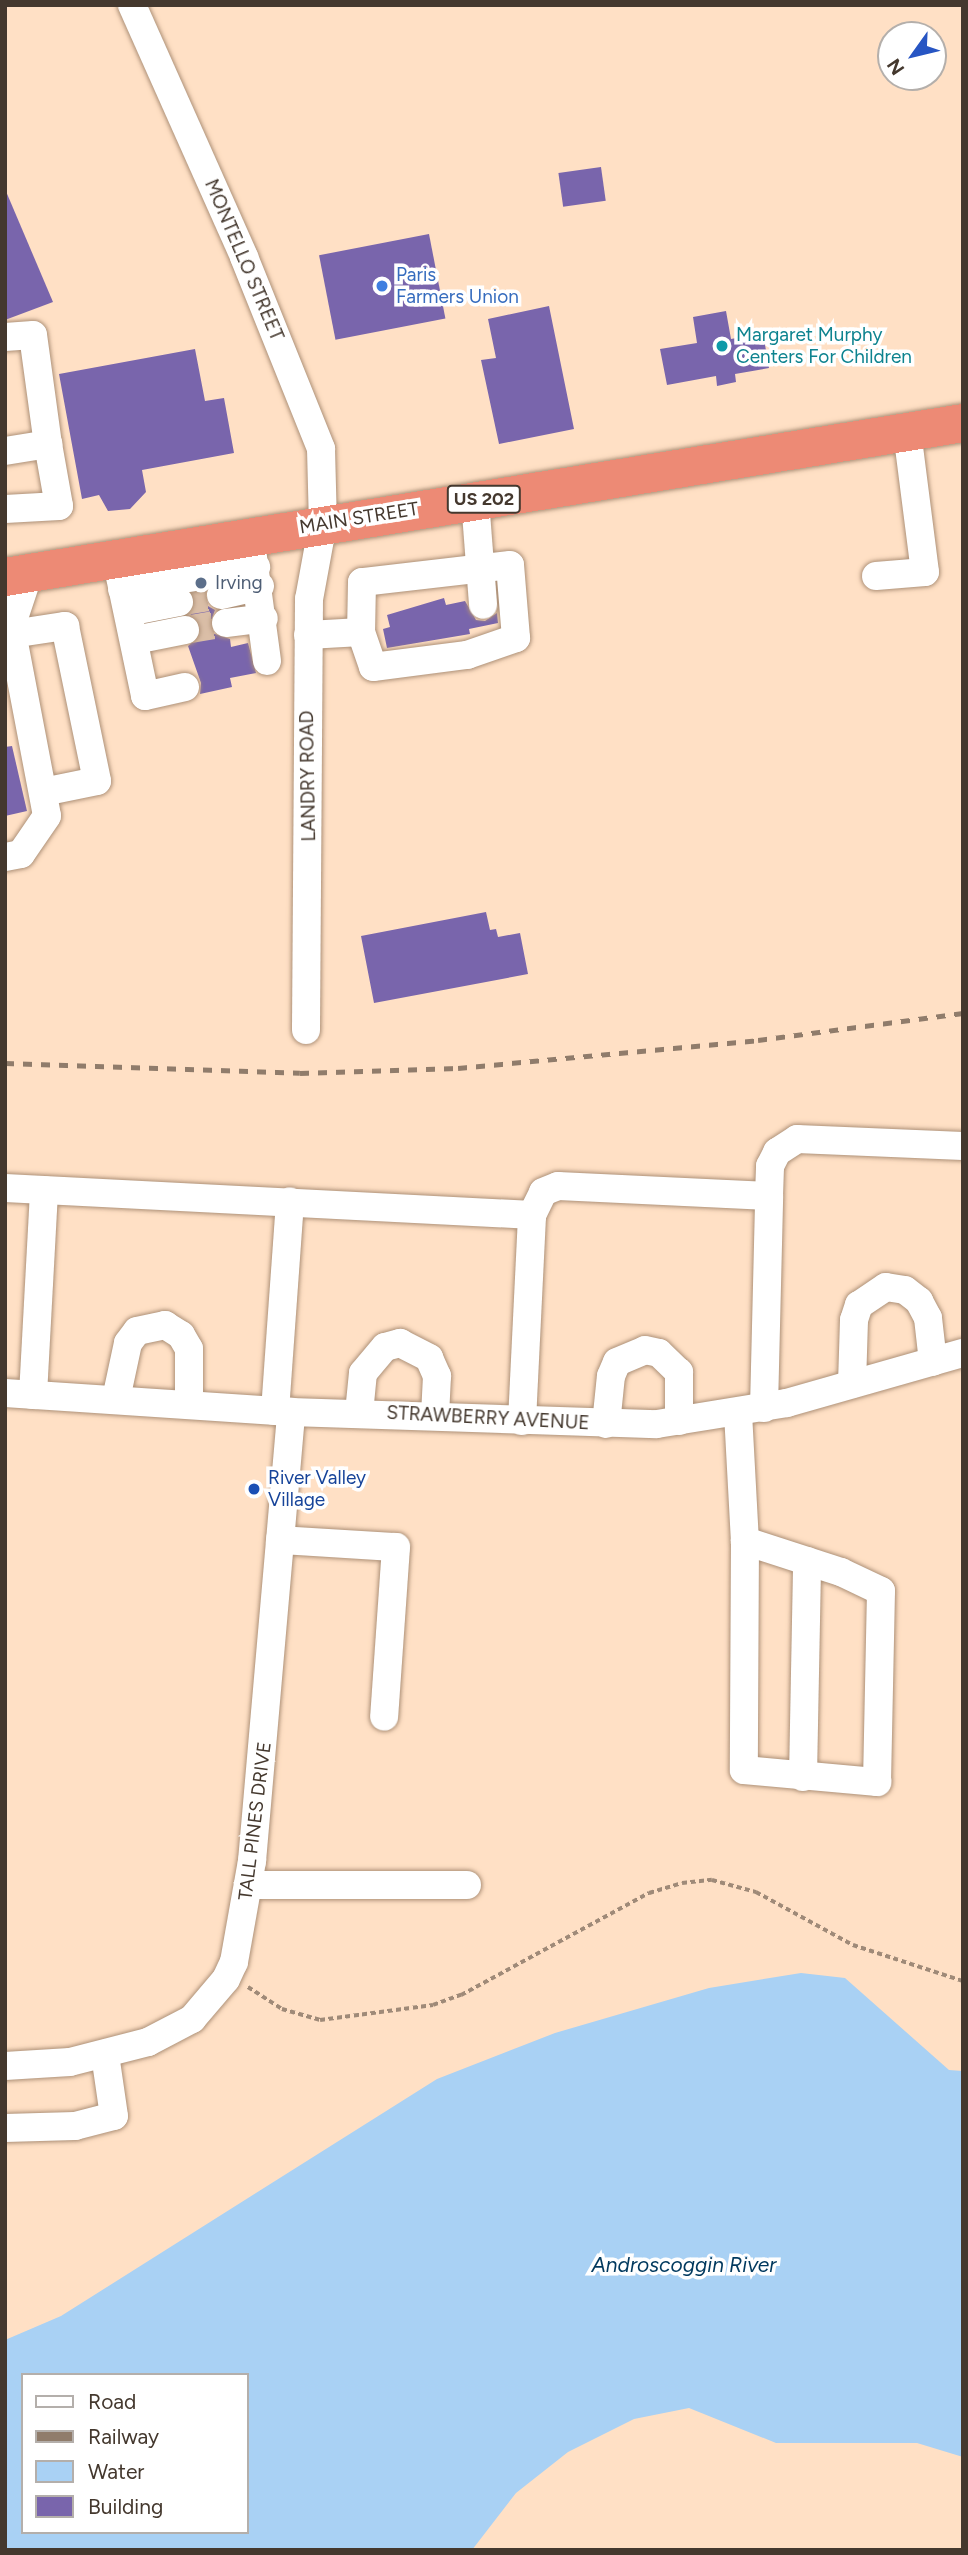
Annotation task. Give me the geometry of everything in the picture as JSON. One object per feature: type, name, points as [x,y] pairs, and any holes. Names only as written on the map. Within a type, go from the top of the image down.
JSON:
[{"type":"highway","name":"MAIN STREET","points":[[17,575],[122,586],[258,581],[323,523],[963,423]]},
{"type":"street","name":"MONTELLO STREET","points":[[132,5],[310,419],[324,472],[323,523]]},
{"type":"street","points":[[5,338],[33,335],[48,444],[60,506],[5,509]]},
{"type":"street","points":[[876,576],[925,572],[907,431]]},
{"type":"street","points":[[5,452],[48,444]]},
{"type":"street","points":[[475,500],[481,569],[485,626],[467,654],[373,667],[361,632],[362,582],[481,569],[510,565],[516,638],[485,626]]},
{"type":"street","name":"LANDRY ROAD","points":[[306,1030],[309,599],[323,523]]},
{"type":"street","points":[[5,857],[21,854],[47,816],[9,627],[17,575]]},
{"type":"street","points":[[221,595],[258,581],[309,599]]},
{"type":"street","points":[[226,623],[258,581]]},
{"type":"street","points":[[258,581],[267,661]]},
{"type":"street","points":[[180,602],[122,586],[145,696],[185,687]]},
{"type":"street","points":[[9,627],[65,626],[97,780],[43,793]]},
{"type":"street","points":[[135,640],[185,630]]},
{"type":"street","points":[[308,635],[361,632]]},
{"type":"street","points":[[745,1541],[807,1561],[881,1591],[877,1782],[744,1770],[745,1541],[750,1410],[770,1166],[777,1152],[797,1139],[963,1146]]},
{"type":"street","points":[[522,1421],[532,1215],[543,1192],[558,1186],[769,1196]]},
{"type":"street","points":[[5,1188],[532,1215]]},
{"type":"street","points":[[33,1395],[44,1189]]},
{"type":"street","name":"TALL PINES DRIVE","points":[[5,2066],[38,2066],[105,2054],[148,2042],[182,2026],[209,2003],[234,1962],[248,1885],[279,1540],[290,1202]]},
{"type":"street","points":[[852,1384],[854,1320],[865,1300],[886,1287],[905,1290],[919,1301],[928,1318],[933,1362]]},
{"type":"street","points":[[116,1399],[128,1343],[136,1331],[164,1325],[181,1335],[190,1349],[189,1404]]},
{"type":"street","points":[[359,1413],[363,1373],[385,1348],[400,1343],[429,1357],[437,1376],[436,1416]]},
{"type":"street","points":[[606,1424],[611,1376],[617,1362],[645,1350],[659,1353],[679,1372],[679,1422]]},
{"type":"street","name":"STRAWBERRY AVENUE","points":[[5,1393],[283,1412],[606,1424],[679,1422],[750,1410],[963,1353]]},
{"type":"street","points":[[279,1540],[396,1547],[384,1717]]},
{"type":"street","points":[[803,1777],[807,1561]]},
{"type":"street","points":[[248,1885],[467,1885]]},
{"type":"street","points":[[5,2128],[75,2126],[114,2116],[105,2054]]},
{"type":"path","points":[[244,1984],[282,2009],[320,2020],[433,2005],[461,1995],[649,1893],[682,1883],[712,1880],[756,1892],[853,1945],[963,1981]]},
{"type":"water","name":"Androscoggin River","points":[[801,1973],[845,1978],[949,2070],[963,2071],[963,2457],[917,2443],[776,2443],[689,2408],[634,2419],[568,2452],[516,2493],[472,2550],[5,2550],[5,2340],[61,2316],[437,2079],[555,2033],[709,1988]]},
{"type":"building","points":[[601,167],[606,201],[563,207],[558,173]]},
{"type":"building","points":[[5,189],[53,302],[5,320]]},
{"type":"building","name":"Paris Farmers Union","points":[[429,234],[445,318],[335,340],[319,255]]},
{"type":"building","points":[[549,306],[574,429],[499,444],[481,360],[496,358],[488,319]]},
{"type":"building","name":"Margaret Murphy Centers For Children","points":[[726,311],[731,339],[763,333],[769,368],[735,374],[736,382],[717,386],[716,376],[667,385],[660,349],[697,343],[693,317]]},
{"type":"building","points":[[195,349],[205,401],[224,398],[234,453],[142,470],[146,492],[130,509],[108,511],[99,495],[82,499],[59,374]]},
{"type":"building","points":[[205,592],[208,606],[215,610],[210,624],[212,633],[230,639],[231,647],[248,643],[256,673],[230,678],[232,687],[200,694],[201,683],[188,646],[201,635],[198,620],[190,614],[195,607],[193,594]]},
{"type":"building","points":[[444,598],[446,605],[465,601],[476,620],[485,621],[497,613],[498,623],[469,629],[470,634],[387,648],[383,629],[390,627],[387,615]]},
{"type":"building","points":[[12,746],[27,811],[5,816],[5,747]]},
{"type":"building","points":[[486,912],[490,930],[496,929],[498,937],[520,933],[528,974],[374,1003],[361,936]]},
{"type":"tunnel","points":[[179,602],[221,595]]},
{"type":"tunnel","points":[[185,630],[226,623]]},
{"type":"railway","points":[[5,1063],[300,1073],[458,1068],[758,1040],[963,1013]]},
{"type":"place","name":"Paris Farmers Union","points":[[382,286]]},
{"type":"place","name":"Margaret Murphy Centers For Children","points":[[722,346]]},
{"type":"place","name":"Irving","points":[[201,583]]},
{"type":"place","name":"River Valley Village","points":[[254,1489]]}]
